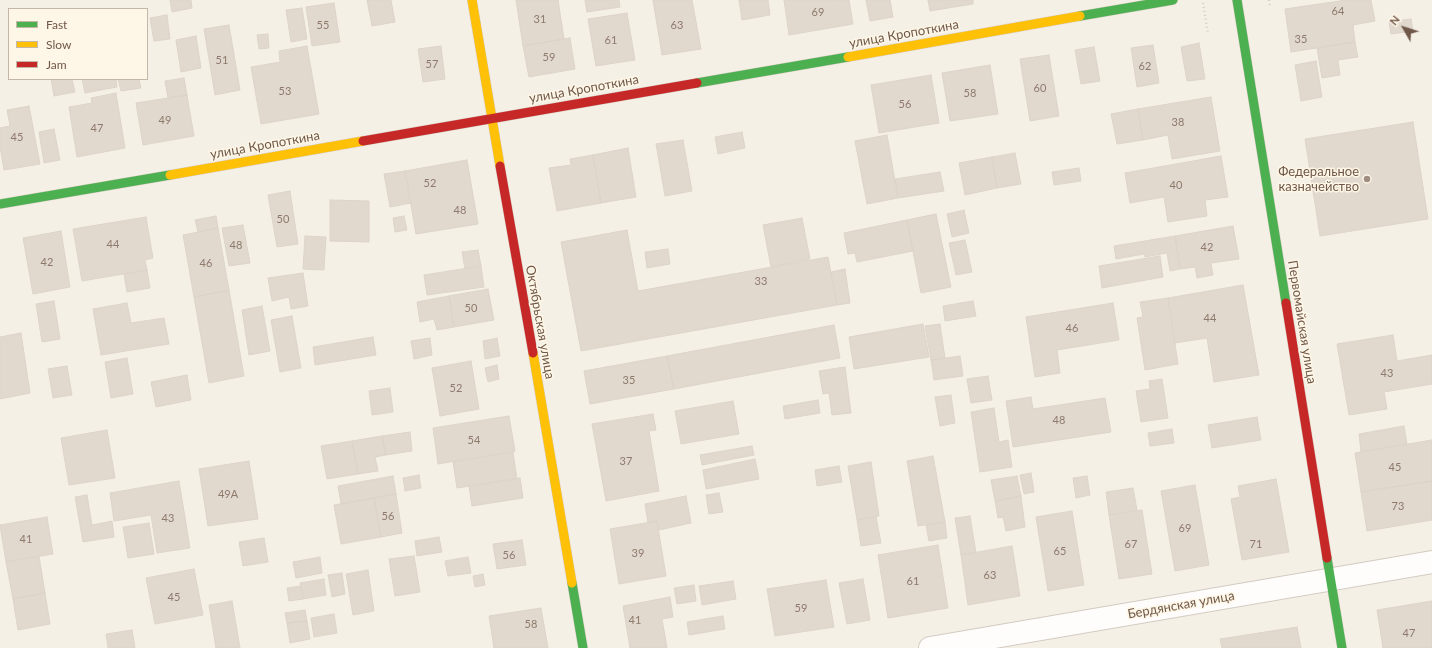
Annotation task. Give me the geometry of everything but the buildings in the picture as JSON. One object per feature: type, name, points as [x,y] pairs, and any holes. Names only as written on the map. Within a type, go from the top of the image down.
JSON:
[{"type":"street","name":"Октябрьская улица","points":[[472,0],[583,648]]},
{"type":"street","name":"улица Кропоткина","points":[[0,204],[1173,0]]},
{"type":"street","name":"Первомайская улица","points":[[1237,0],[1342,648]]},
{"type":"street","name":"Бердянская улица","points":[[930,648],[1432,562]]},
{"type":"path","points":[[1269,0],[1270,6]]},
{"type":"path","points":[[1204,3],[1208,34]]},
{"type":"traffic: fast","points":[[1080,16],[1173,0]]},
{"type":"traffic: fast","points":[[1237,0],[1286,303]]},
{"type":"traffic: fast","points":[[697,83],[848,57]]},
{"type":"traffic: fast","points":[[0,204],[170,175]]},
{"type":"traffic: fast","points":[[1327,558],[1342,648]]},
{"type":"traffic: fast","points":[[572,583],[583,648]]},
{"type":"traffic: slow","points":[[472,0],[500,166]]},
{"type":"traffic: slow","points":[[848,57],[1080,16]]},
{"type":"traffic: slow","points":[[170,175],[363,141]]},
{"type":"traffic: slow","points":[[533,353],[572,583]]},
{"type":"traffic: jam","points":[[363,141],[697,83]]},
{"type":"traffic: jam","points":[[500,166],[533,353]]},
{"type":"traffic: jam","points":[[1286,303],[1327,558]]},
{"type":"place","name":"Федеральное казначейство","points":[[1367,179]]}]
